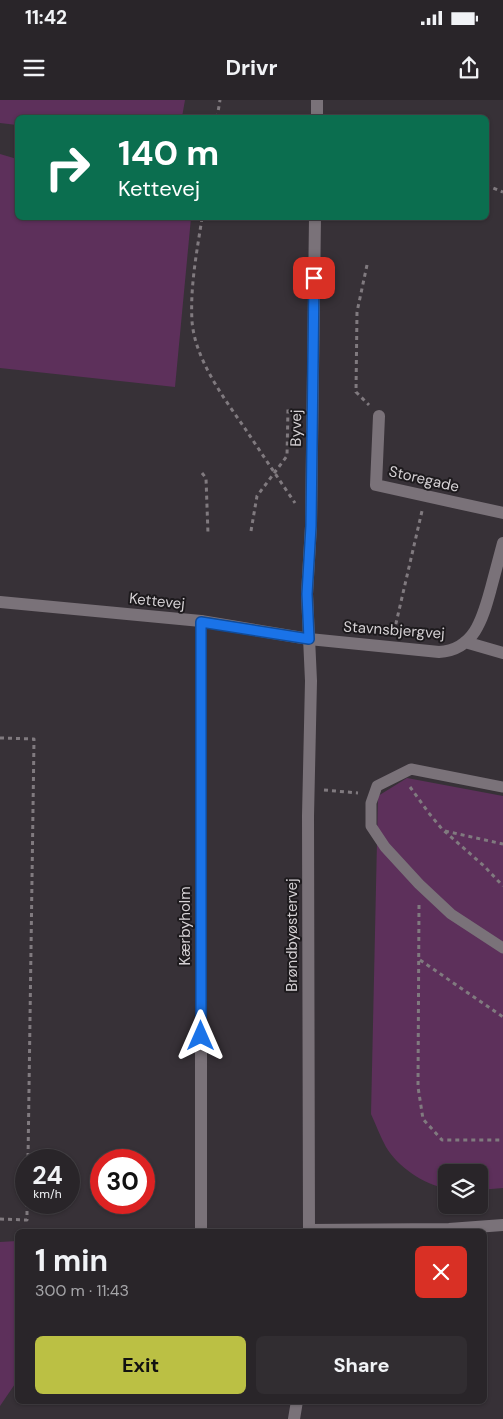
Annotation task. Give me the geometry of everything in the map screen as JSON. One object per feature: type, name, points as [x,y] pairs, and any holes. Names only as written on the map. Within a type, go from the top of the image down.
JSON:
[{"type":"street","points":[[316,115],[317,100]]},
{"type":"street","name":"Byvej","points":[[309,639],[307,594],[311,526],[315,220]]},
{"type":"street","name":"Storegade","points":[[379,416],[376,485],[503,513]]},
{"type":"street","points":[[465,642],[483,618],[503,543]]},
{"type":"street","name":"Kettevej","points":[[0,602],[201,622],[309,639]]},
{"type":"street","name":"Kærbyholm","points":[[201,622],[201,1229]]},
{"type":"street","name":"Stavnsbjergvej","points":[[309,639],[439,652],[448,652],[465,642],[503,653]]},
{"type":"street","name":"Brøndbyøstervej","points":[[309,639],[311,681],[309,789],[309,1229]]},
{"type":"street","points":[[449,1229],[503,1225]]},
{"type":"street","points":[[294,1419],[296,1404]]},
{"type":"lane","points":[[503,787],[411,769],[377,786],[371,803],[372,826],[385,846],[419,884],[451,914],[503,948]]},
{"type":"path","points":[[218,115],[220,100]]},
{"type":"path","points":[[489,186],[503,192]]},
{"type":"path","points":[[202,220],[192,300],[192,322],[196,340],[207,368],[223,395],[295,503]]},
{"type":"path","points":[[367,265],[356,312],[356,392],[379,416]]},
{"type":"path","points":[[251,531],[257,496],[288,456],[288,409]]},
{"type":"path","points":[[202,473],[206,478],[208,534]]},
{"type":"path","points":[[390,648],[426,496]]},
{"type":"path","points":[[0,738],[34,739],[28,1149]]},
{"type":"path","points":[[401,774],[428,812],[445,831],[503,886]]},
{"type":"path","points":[[309,789],[374,794]]},
{"type":"path","points":[[445,831],[503,844]]},
{"type":"path","points":[[419,884],[418,1087],[423,1120],[442,1140],[503,1140]]},
{"type":"path","points":[[420,960],[503,1017]]},
{"type":"path","points":[[0,1219],[27,1220],[27,1214]]},
{"type":"shaded area","points":[[0,100],[185,100],[182,115],[15,115],[15,125],[0,123]]},
{"type":"shaded area","points":[[0,154],[15,158],[15,220],[191,220],[175,387],[0,368]]},
{"type":"shaded area","points":[[407,778],[503,796],[503,1188],[488,1189],[488,1164],[438,1164],[438,1186],[420,1179],[404,1168],[391,1154],[371,1114],[378,796]]},
{"type":"shaded area","points":[[15,1241],[15,1384],[0,1406],[0,1242]]},
{"type":"route","points":[[201,1036],[201,622],[309,639],[307,594],[311,526],[314,278]]}]
